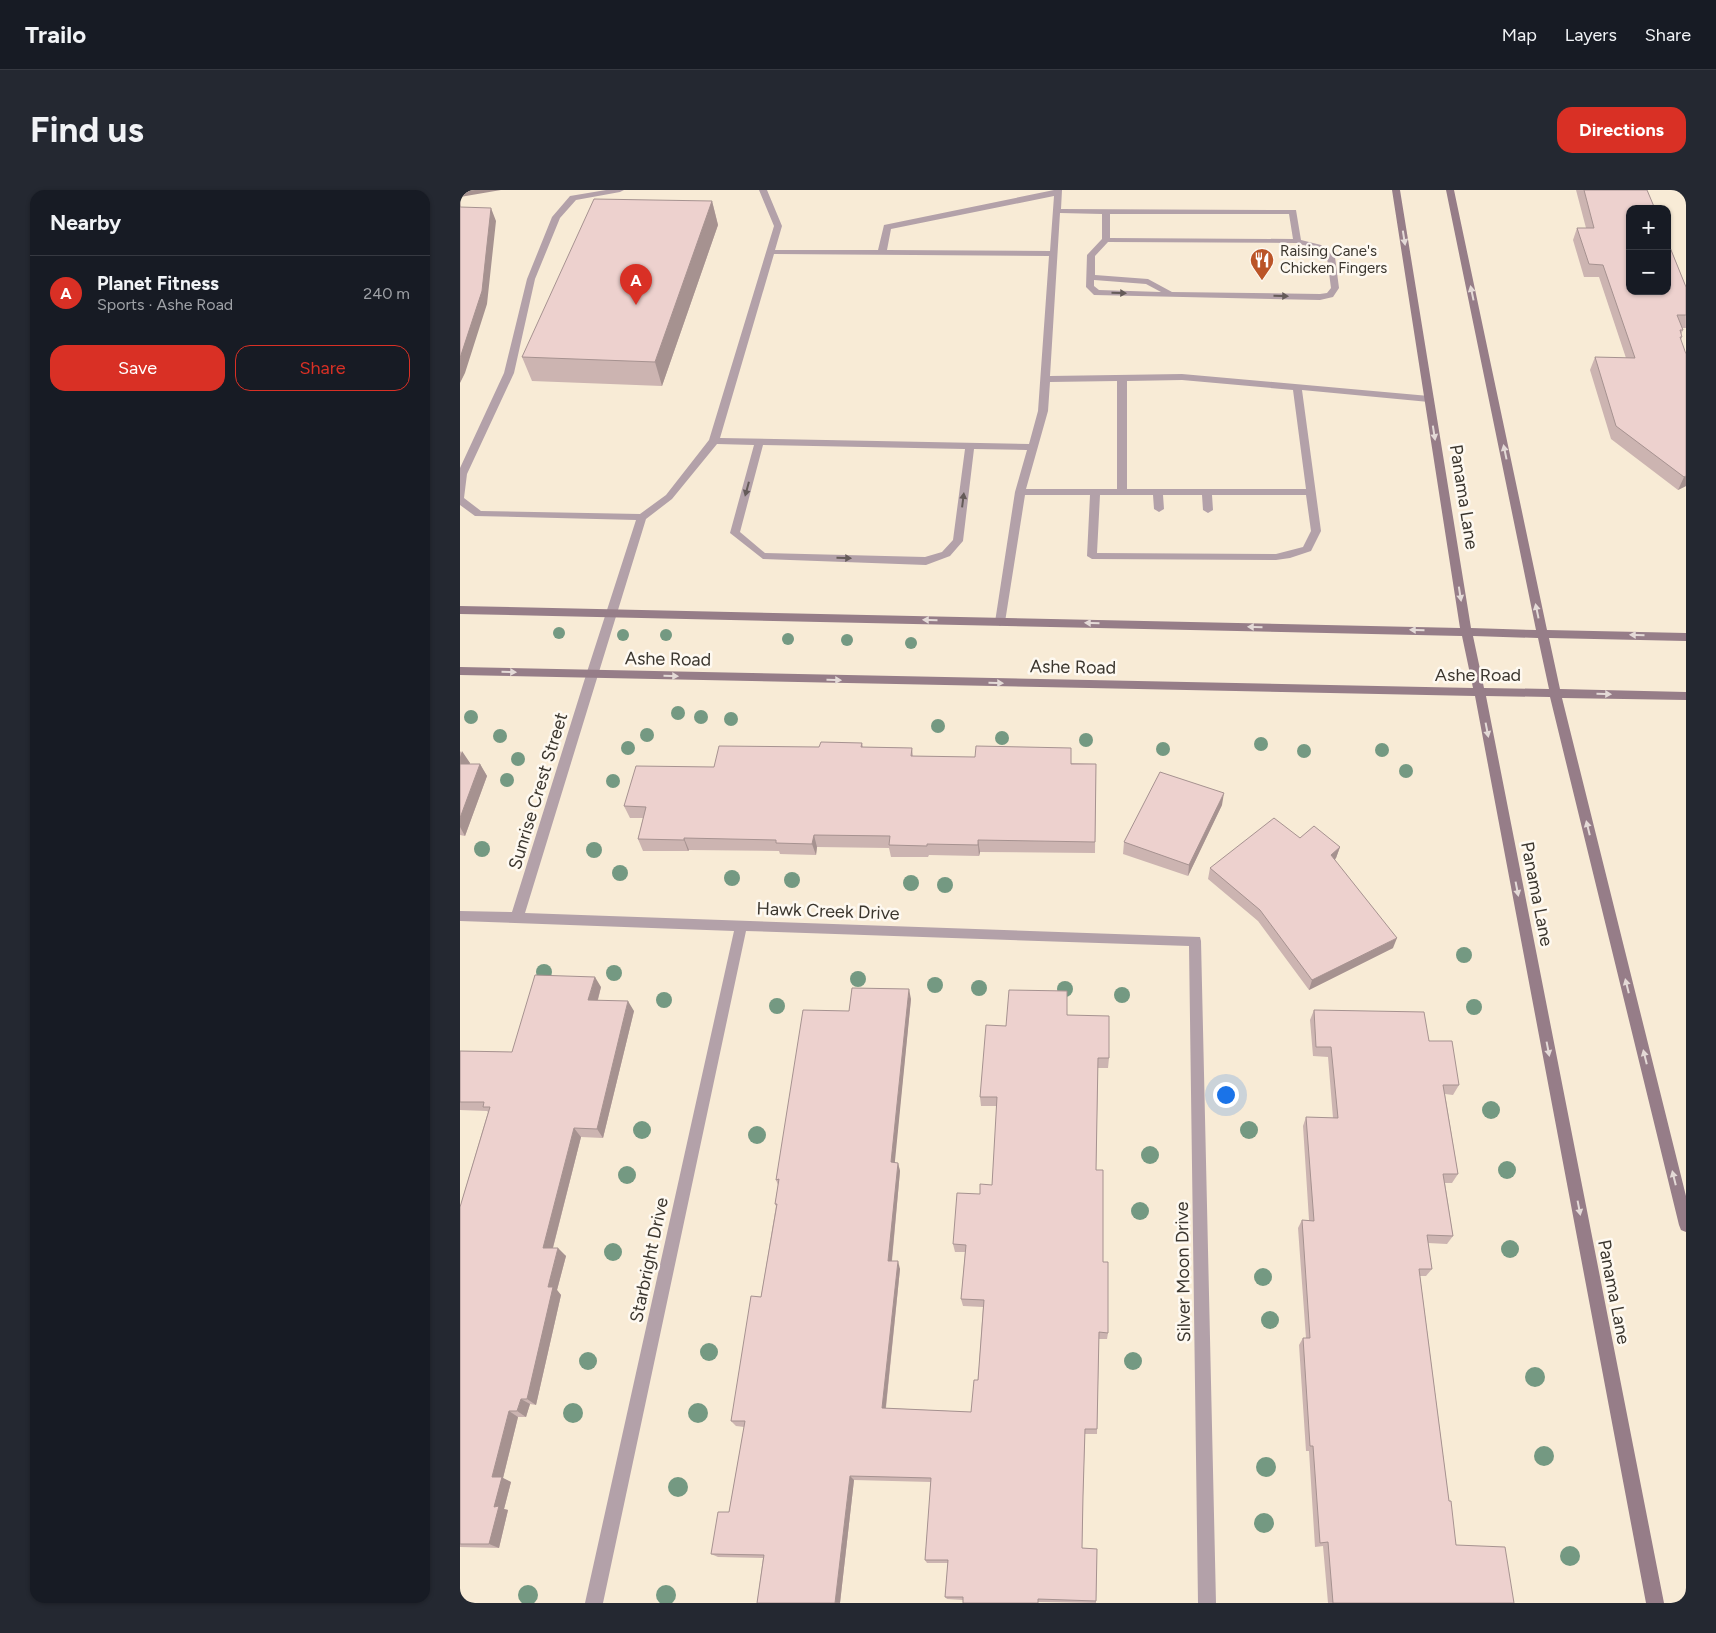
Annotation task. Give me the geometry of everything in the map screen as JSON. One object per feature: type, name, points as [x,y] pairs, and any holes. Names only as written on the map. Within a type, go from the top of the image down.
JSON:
[{"type":"main road","name":"Panama Lane","points":[[1396,190],[1466,631],[1480,693],[1655,1603]]},
{"type":"main road","points":[[1450,190],[1555,693],[1686,1225]]},
{"type":"main road","points":[[460,610],[1686,636]]},
{"type":"main road","name":"Ashe Road","points":[[460,671],[1686,696]]},
{"type":"street","points":[[460,496],[462,474],[509,373],[531,279],[556,217],[573,198],[620,190]]},
{"type":"street","points":[[460,500],[479,514],[642,517],[669,496],[714,442],[778,226],[763,190]]},
{"type":"street","points":[[882,253],[887,227],[1058,191],[1043,411],[1020,492],[1000,622]]},
{"type":"street","points":[[1057,211],[1293,212],[1297,241]]},
{"type":"street","points":[[1106,211],[1106,240],[1092,254],[1090,287],[1097,293],[1320,297],[1330,295],[1335,288],[1332,257],[1318,247],[1297,241],[1106,240]]},
{"type":"street","points":[[770,252],[1054,254]]},
{"type":"street","points":[[1091,277],[1148,282],[1172,294]]},
{"type":"street","points":[[1045,379],[1182,377],[1429,399]]},
{"type":"street","points":[[1122,378],[1122,492]]},
{"type":"street","points":[[1095,492],[1092,556],[1159,550],[1283,556],[1307,549],[1316,531],[1297,388]]},
{"type":"street","points":[[714,442],[1032,447]]},
{"type":"street","points":[[759,442],[735,533],[763,556],[926,560],[946,554],[958,540],[970,446]]},
{"type":"street","points":[[1020,492],[1311,492]]},
{"type":"street","points":[[1158,492],[1159,509]]},
{"type":"street","points":[[1207,492],[1208,510]]},
{"type":"street","name":"Sunrise Crest Street","points":[[517,918],[642,517]]},
{"type":"street","name":"Hawk Creek Drive","points":[[460,916],[1195,941]]},
{"type":"street","name":"Starbright Drive","points":[[594,1603],[741,926]]},
{"type":"street","name":"Silver Moon Drive","points":[[1195,941],[1208,1603]]},
{"type":"building","points":[[1584,190],[1647,190],[1653,205],[1626,205],[1626,295],[1671,295],[1671,250],[1686,287],[1686,315],[1677,315],[1683,330],[1680,330],[1682,337],[1680,337],[1686,354],[1686,476],[1684,477],[1616,426],[1595,357],[1635,358],[1603,265],[1589,264],[1577,228],[1594,228]]},
{"type":"building","points":[[594,199],[712,201],[655,362],[522,357]]},
{"type":"building","points":[[460,207],[491,208],[482,291],[460,358]]},
{"type":"building","points":[[821,742],[862,743],[861,747],[912,748],[911,756],[975,757],[976,746],[1071,748],[1071,764],[1096,764],[1095,842],[978,840],[978,845],[927,844],[927,846],[889,845],[890,836],[814,835],[812,844],[776,843],[776,840],[638,839],[646,807],[624,806],[636,766],[714,767],[719,746],[819,747]]},
{"type":"building","points":[[460,764],[480,764],[460,818]]},
{"type":"building","points":[[1160,772],[1224,793],[1189,865],[1124,842]]},
{"type":"building","points":[[1274,818],[1300,838],[1314,826],[1340,847],[1331,855],[1397,938],[1312,980],[1260,910],[1210,868]]},
{"type":"building","points":[[535,975],[595,977],[588,1000],[628,1001],[597,1129],[574,1128],[543,1248],[558,1248],[548,1287],[553,1287],[527,1399],[521,1399],[517,1411],[509,1411],[492,1477],[502,1477],[494,1507],[499,1506],[489,1544],[460,1544],[460,1207],[490,1107],[483,1107],[484,1102],[460,1102],[460,1051],[512,1052]]},
{"type":"building","points":[[852,988],[909,989],[891,1162],[898,1163],[888,1261],[898,1261],[882,1408],[971,1412],[974,1380],[978,1380],[984,1300],[961,1299],[966,1245],[953,1244],[957,1193],[980,1194],[980,1184],[992,1185],[997,1097],[980,1097],[986,1025],[1006,1026],[1009,990],[1067,991],[1067,1015],[1109,1016],[1109,1058],[1098,1058],[1096,1170],[1103,1170],[1103,1262],[1108,1262],[1108,1333],[1099,1332],[1097,1429],[1085,1429],[1083,1496],[1082,1548],[1097,1549],[1096,1601],[1038,1599],[1038,1603],[963,1603],[963,1597],[945,1597],[948,1560],[925,1560],[931,1478],[850,1476],[835,1603],[757,1603],[764,1555],[711,1554],[718,1512],[729,1512],[745,1421],[731,1421],[751,1296],[761,1297],[777,1204],[775,1204],[779,1179],[776,1180],[803,1010],[849,1011]]},
{"type":"building","points":[[1314,1010],[1424,1012],[1429,1041],[1452,1041],[1459,1085],[1443,1085],[1458,1174],[1443,1174],[1453,1236],[1427,1235],[1432,1269],[1419,1269],[1456,1545],[1505,1547],[1514,1603],[1333,1603],[1328,1542],[1320,1543],[1313,1446],[1310,1446],[1303,1338],[1310,1338],[1302,1220],[1314,1221],[1306,1117],[1338,1118],[1331,1047],[1316,1047]]},
{"type":"place","name":"Raising Cane's Chicken Fingers","points":[[1262,281]]},
{"type":"place","name":"Planet Fitness","points":[[636,305]]}]
